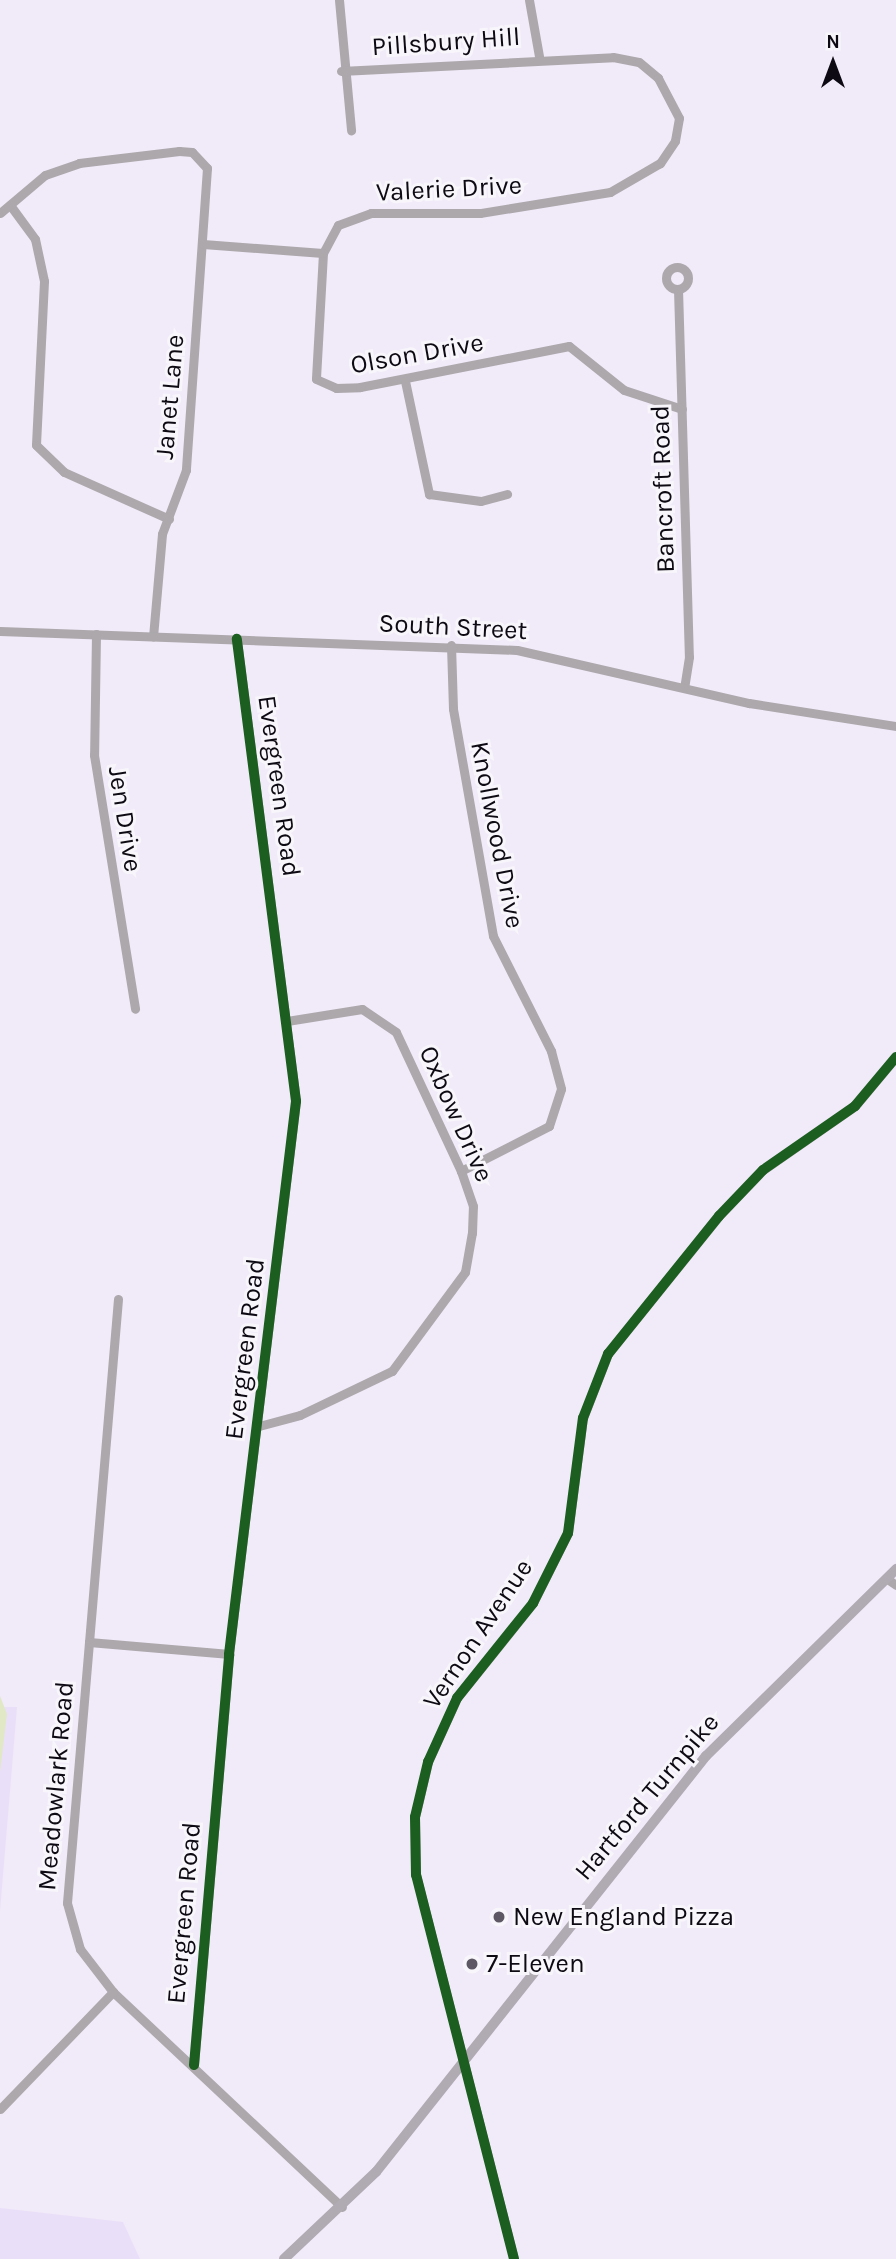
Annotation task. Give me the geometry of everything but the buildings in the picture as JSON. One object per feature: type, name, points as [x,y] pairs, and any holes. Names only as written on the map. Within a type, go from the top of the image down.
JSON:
[{"type":"main road","name":"Hartford Turnpike","points":[[284,2259],[342,2207],[466,2062],[664,1804],[891,1582],[896,1569]]},
{"type":"street","name":"Pillsbury Hill","points":[[339,0],[341,71],[351,130]]},
{"type":"street","name":"Pillsbury Hill","points":[[341,71],[539,56],[529,0]]},
{"type":"street","name":"Valerie Drive","points":[[323,253],[328,238],[351,218],[480,213],[582,199],[610,192],[660,163],[675,141],[679,117],[673,98],[639,62],[539,56]]},
{"type":"street","name":"Janet Lane","points":[[10,205],[45,175],[79,163],[179,151],[201,158],[207,168],[186,470],[158,559],[153,637]]},
{"type":"street","points":[[0,213],[10,205],[35,239],[44,281],[36,445],[64,472],[169,519]]},
{"type":"street","points":[[203,244],[323,253]]},
{"type":"street","name":"Olson Drive","points":[[323,253],[316,379],[336,388],[405,381],[569,346],[624,390],[682,409]]},
{"type":"street","name":"Bancroft Road","points":[[678,289],[689,657],[684,687]]},
{"type":"street","points":[[405,381],[429,494],[481,501],[507,494]]},
{"type":"street","name":"South Street","points":[[0,631],[452,645],[561,655],[684,687],[896,726]]},
{"type":"street","name":"Jen Drive","points":[[96,635],[94,755],[135,1009]]},
{"type":"street","name":"Evergreen Road","points":[[194,2065],[229,1654],[259,1426],[296,1101],[237,639]]},
{"type":"street","name":"Knollwood Drive","points":[[452,645],[453,709],[493,936],[551,1051],[561,1089],[549,1126],[461,1171]]},
{"type":"street","name":"Oxbow Drive","points":[[259,1426],[372,1384],[423,1336],[470,1255],[473,1206],[461,1171],[396,1032],[381,1016],[362,1009],[287,1021]]},
{"type":"street","name":"Vernon Avenue","points":[[514,2259],[466,2062],[424,1912],[412,1839],[416,1803],[442,1728],[477,1670],[533,1602],[568,1533],[583,1418],[608,1354],[727,1206],[763,1171],[855,1106],[896,1057]]},
{"type":"street","name":"Meadowlark Road","points":[[118,1299],[67,1903],[80,1949],[113,1992],[194,2065],[342,2207]]},
{"type":"street","points":[[89,1642],[229,1654]]},
{"type":"street","points":[[0,2109],[113,1992]]},
{"type":"shaded area","points":[[0,1707],[17,1707],[0,1911]]},
{"type":"shaded area","points":[[0,2208],[123,2222],[140,2259],[0,2259]]},
{"type":"green space","points":[[0,1696],[7,1714],[0,1772]]},
{"type":"cycle path","points":[[194,2065],[229,1654],[296,1101],[237,639]]},
{"type":"cycle path","points":[[514,2259],[416,1875],[415,1817],[428,1762],[457,1698],[533,1603],[568,1533],[583,1418],[608,1354],[719,1216],[763,1170],[855,1106],[896,1057]]},
{"type":"place","name":"New England Pizza","points":[[499,1917]]},
{"type":"place","name":"7-Eleven","points":[[472,1964]]}]
